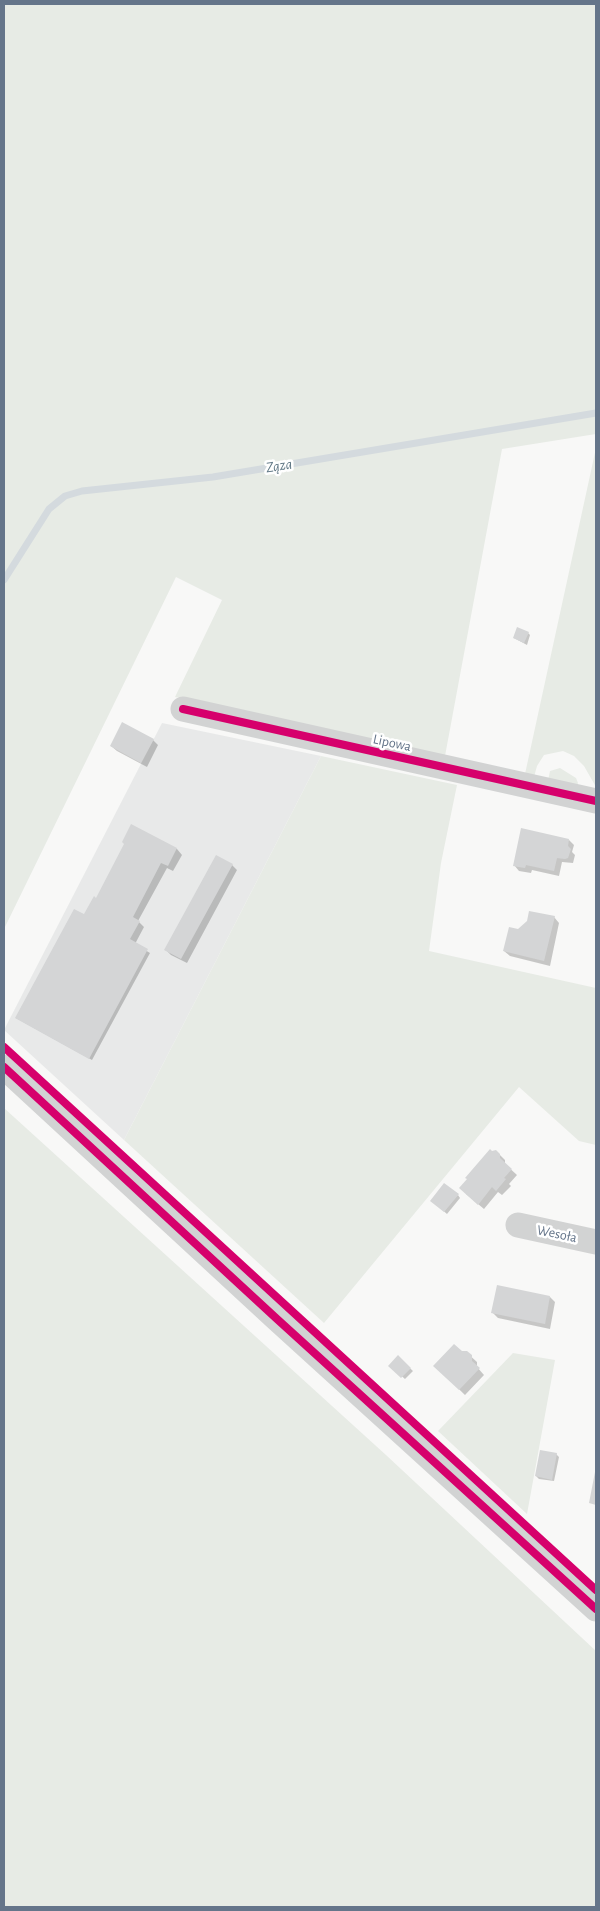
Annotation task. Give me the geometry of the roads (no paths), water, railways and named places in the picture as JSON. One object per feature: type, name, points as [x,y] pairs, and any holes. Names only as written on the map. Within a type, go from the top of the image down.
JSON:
[{"type":"street","name":"Lipowa","points":[[183,709],[596,801]]},
{"type":"street","points":[[4,1067],[596,1609]]},
{"type":"street","name":"Wesoła","points":[[518,1226],[596,1242]]},
{"type":"waterway","name":"Ząza","points":[[4,580],[49,509],[65,496],[82,491],[213,477],[596,413]]}]
